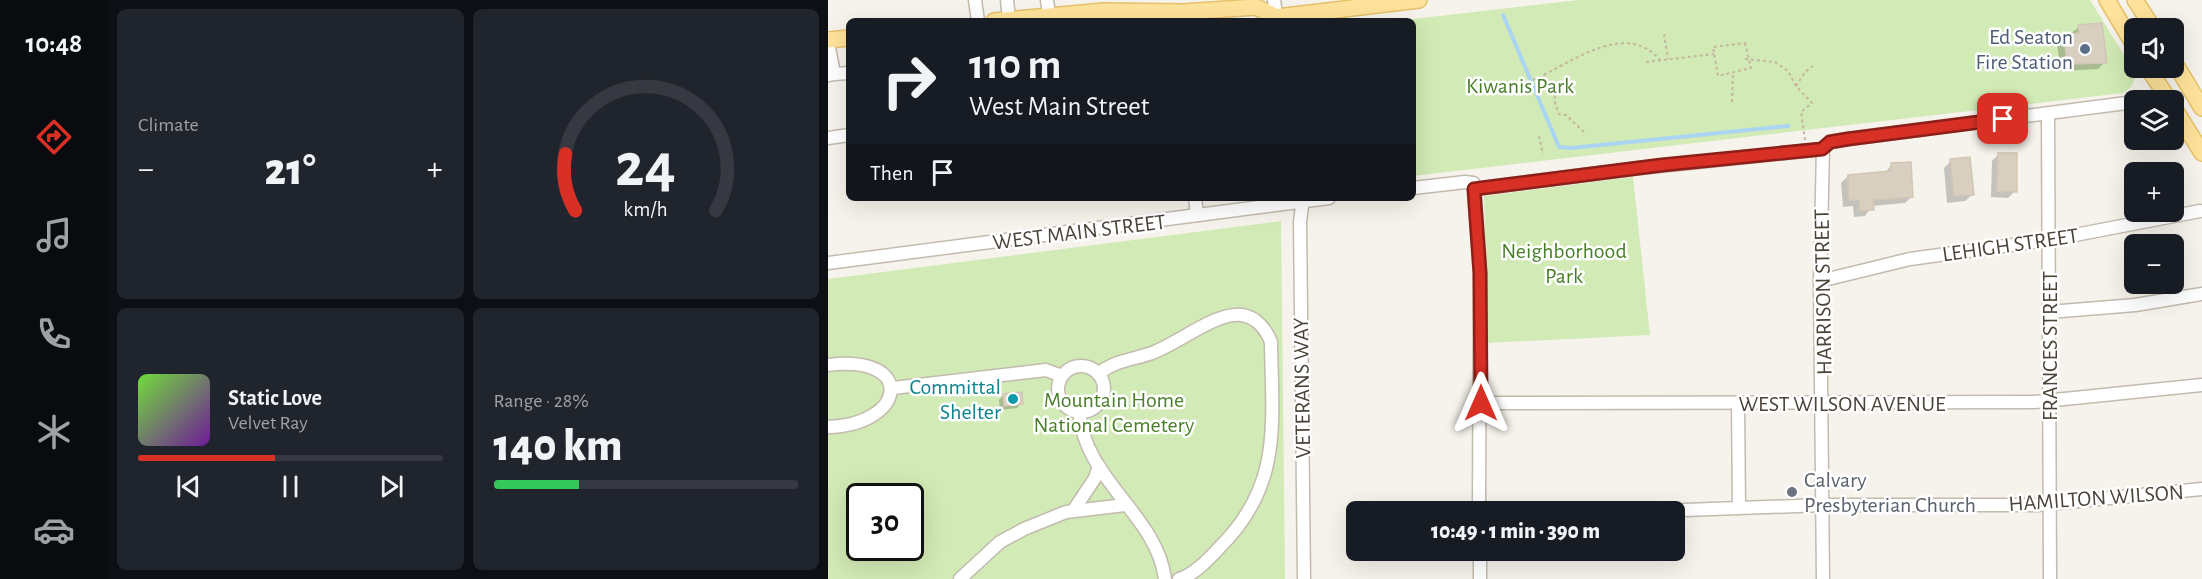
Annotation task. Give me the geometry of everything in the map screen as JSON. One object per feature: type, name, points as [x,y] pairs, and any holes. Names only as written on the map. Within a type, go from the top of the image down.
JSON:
[{"type":"main road","points":[[1178,11],[1201,0]]},
{"type":"main road","points":[[1284,18],[1419,0]]},
{"type":"main road","points":[[2107,0],[2124,28]]},
{"type":"main road","points":[[2135,0],[2146,18]]},
{"type":"main road","points":[[1010,18],[1048,8],[1094,6],[1178,11],[1261,4],[1276,18]]},
{"type":"main road","points":[[828,41],[846,38]]},
{"type":"main road","points":[[2184,77],[2200,101]]},
{"type":"main road","points":[[2184,125],[2202,153]]},
{"type":"street","points":[[975,0],[978,18]]},
{"type":"street","points":[[1002,18],[1007,0]]},
{"type":"street","points":[[1274,0],[1277,18]]},
{"type":"street","points":[[828,41],[831,75],[846,73]]},
{"type":"street","points":[[1474,189],[1806,149],[1822,149],[1830,142],[1848,139],[2124,103]]},
{"type":"street","name":"FRANCES STREET","points":[[2048,114],[2050,579]]},
{"type":"street","points":[[828,138],[846,135]]},
{"type":"street","name":"HARRISON STREET","points":[[1822,149],[1823,579]]},
{"type":"street","points":[[1416,188],[1473,183],[1480,273],[1479,501]]},
{"type":"street","points":[[1195,201],[1197,215]]},
{"type":"street","name":"WEST MAIN STREET","points":[[828,263],[1290,201]]},
{"type":"street","name":"VETERANS WAY","points":[[1303,201],[1300,222],[1304,579]]},
{"type":"street","name":"LEHIGH STREET","points":[[1821,280],[1910,259],[2049,240],[2200,211]]},
{"type":"street","points":[[2049,312],[2135,305],[2202,294]]},
{"type":"street","points":[[1098,374],[1109,364],[1172,346],[1231,315],[1251,318],[1268,333],[1271,342],[1271,449],[1268,468],[1259,494],[1230,538],[1198,568],[1179,579]]},
{"type":"street","points":[[828,365],[846,363],[876,369],[888,377],[893,388],[891,396],[880,411],[867,420],[843,427],[828,427]]},
{"type":"street","points":[[1079,366],[1098,374],[1104,387],[1100,401],[1089,410],[1079,411],[1068,407],[1059,396],[1058,390],[1062,376],[1079,366]]},
{"type":"street","points":[[893,388],[1046,370],[1062,376]]},
{"type":"street","name":"WEST WILSON AVENUE","points":[[1481,403],[1738,404],[2049,401],[2202,385]]},
{"type":"street","points":[[1738,404],[1739,508]]},
{"type":"street","points":[[1079,411],[1081,430],[1099,466],[1156,545],[1165,579]]},
{"type":"street","points":[[1073,511],[1095,478],[1099,466]]},
{"type":"street","name":"HAMILTON WILSON","points":[[1685,510],[1824,505],[2050,503],[2202,489]]},
{"type":"street","points":[[960,579],[1000,542],[1024,528],[1073,511],[1125,504]]},
{"type":"street","points":[[1480,561],[1480,579]]},
{"type":"path","points":[[1664,34],[1668,59]]},
{"type":"path","points":[[1533,80],[1568,61],[1610,44],[1625,43],[1640,46],[1652,51],[1660,60]]},
{"type":"path","points":[[1745,43],[1747,59],[1751,68],[1718,76],[1713,47],[1745,43]]},
{"type":"path","points":[[1646,62],[1714,54]]},
{"type":"path","points":[[1747,59],[1775,62],[1788,71],[1796,86],[1812,103],[1802,112],[1806,149]]},
{"type":"path","points":[[1796,86],[1805,72],[1813,66]]},
{"type":"path","points":[[1732,102],[1733,72]]},
{"type":"path","points":[[1543,76],[1554,87],[1553,94],[1559,114],[1566,115],[1584,132]]},
{"type":"path","points":[[1539,136],[1543,154]]},
{"type":"green space","name":"Kiwanis Park","points":[[1578,0],[2090,0],[2124,55],[2124,78],[2134,78],[2131,87],[2123,93],[1416,176],[1416,19]]},
{"type":"green space","name":"Neighborhood Park","points":[[1633,177],[1650,335],[1488,343],[1484,196]]},
{"type":"green space","name":"Mountain Home National Cemetery","points":[[1281,221],[1285,579],[828,579],[828,279]]},
{"type":"building","name":"Ed Seaton Fire Station","points":[[2102,23],[2107,63],[2067,64],[2064,35],[2079,33],[2078,25]]},
{"type":"building","points":[[1998,153],[2017,153],[2017,192],[1997,191]]},
{"type":"building","points":[[1970,157],[1974,195],[1954,196],[1950,159]]},
{"type":"building","points":[[1911,162],[1913,197],[1873,200],[1874,210],[1860,211],[1859,200],[1849,200],[1848,175],[1891,171],[1891,163]]},
{"type":"building","name":"Committal Shelter","points":[[1022,392],[1023,404],[1004,406],[1003,394]]},
{"type":"waterway","points":[[1503,15],[1559,147],[1571,148],[1788,126]]},
{"type":"place","name":"Ed Seaton Fire Station","points":[[2085,49]]},
{"type":"place","name":"Committal Shelter","points":[[1013,399]]},
{"type":"place","name":"Calvary Presbyterian Church","points":[[1792,492]]},
{"type":"route","points":[[1481,403],[1480,273],[1474,189],[1662,165],[1822,149],[1830,142],[1848,139],[2003,119]]}]
